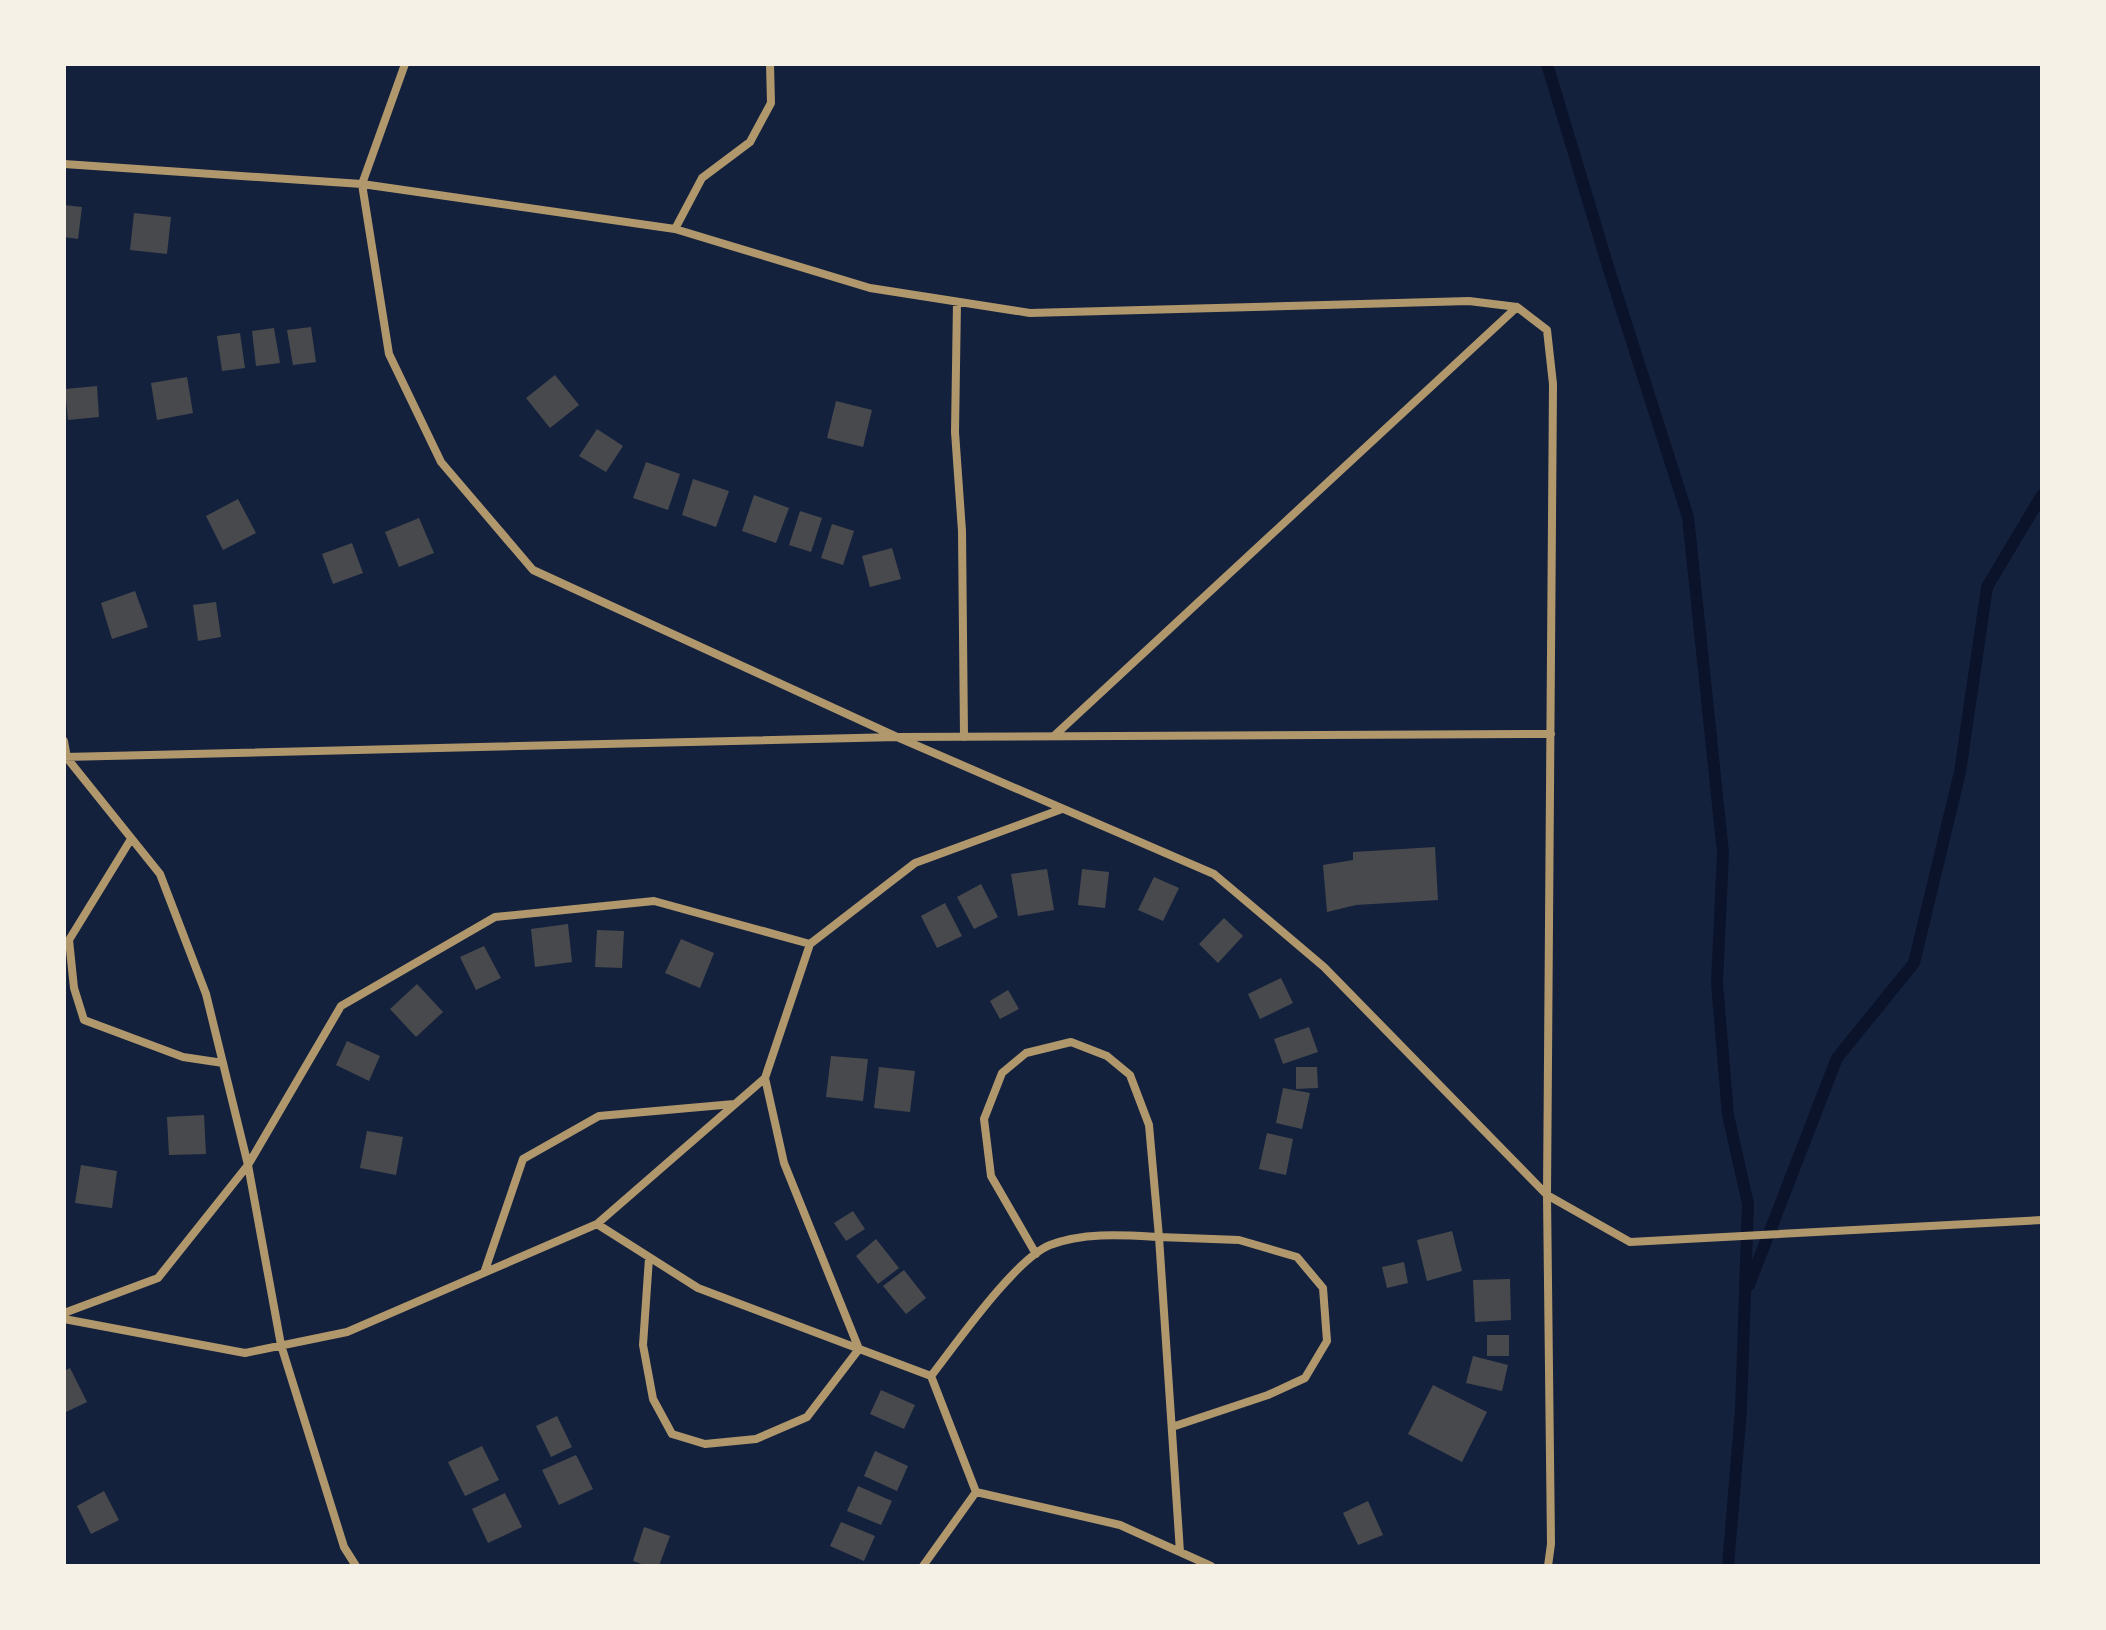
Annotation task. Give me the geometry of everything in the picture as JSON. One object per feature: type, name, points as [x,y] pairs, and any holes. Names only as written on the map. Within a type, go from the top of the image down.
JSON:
[{"type":"street","points":[[405,64],[362,184],[389,354],[441,462],[533,570],[897,737],[1214,874],[1324,967],[1547,1195],[1630,1242],[2042,1220]]},
{"type":"street","points":[[675,229],[702,178],[750,142],[771,103],[770,64]]},
{"type":"street","points":[[64,164],[362,184],[675,229],[870,288],[1030,313],[1469,301],[1517,307],[1547,330],[1553,384],[1547,1195],[1551,1544],[1548,1566]]},
{"type":"street","points":[[957,302],[955,432],[962,531],[964,737]]},
{"type":"street","points":[[1053,736],[1517,307]]},
{"type":"street","points":[[65,758],[897,737],[1551,734]]},
{"type":"street","points":[[64,741],[65,758],[160,874],[206,994],[248,1165],[281,1345],[344,1547],[356,1566]]},
{"type":"street","points":[[64,1319],[245,1353],[347,1332],[597,1224],[765,1078],[810,944],[915,863],[1062,809]]},
{"type":"street","points":[[131,839],[69,940],[74,988],[84,1020],[183,1057],[223,1063]]},
{"type":"street","points":[[64,1313],[158,1278],[248,1165],[341,1006],[495,917],[654,901],[810,944]]},
{"type":"street","points":[[1036,1254],[991,1176],[984,1119],[1002,1073],[1026,1053],[1071,1042],[1107,1056],[1130,1075],[1149,1125],[1180,1552]]},
{"type":"street","points":[[765,1078],[784,1163],[859,1349]]},
{"type":"street","points":[[484,1273],[523,1159],[599,1116],[736,1104]]},
{"type":"street","points":[[597,1224],[698,1288],[931,1376],[976,1492]]},
{"type":"street","points":[[931,1376],[1018,1268],[1049,1245],[1102,1235],[1239,1240],[1297,1257],[1323,1288],[1327,1341],[1305,1378],[1268,1395],[1172,1427]]},
{"type":"street","points":[[649,1258],[643,1345],[653,1399],[672,1434],[705,1444],[756,1439],[807,1417],[859,1349]]},
{"type":"street","points":[[976,1492],[1120,1525],[1211,1566]]},
{"type":"street","points":[[923,1566],[976,1492]]},
{"type":"building","points":[[64,205],[82,207],[78,239],[64,237]]},
{"type":"building","points":[[134,213],[171,217],[167,254],[130,250]]},
{"type":"building","points":[[311,327],[316,362],[293,365],[287,330]]},
{"type":"building","points":[[274,328],[280,363],[256,366],[252,331]]},
{"type":"building","points":[[240,333],[245,368],[222,371],[217,336]]},
{"type":"building","points":[[555,375],[579,405],[550,428],[526,398]]},
{"type":"building","points":[[187,377],[193,413],[157,420],[151,383]]},
{"type":"building","points":[[97,386],[99,417],[68,420],[65,389]]},
{"type":"building","points":[[836,401],[872,410],[863,447],[827,438]]},
{"type":"building","points":[[597,429],[623,446],[606,472],[579,456]]},
{"type":"building","points":[[646,462],[680,474],[668,510],[633,498]]},
{"type":"building","points":[[693,479],[729,491],[716,527],[682,515]]},
{"type":"building","points":[[754,495],[789,508],[776,543],[742,531]]},
{"type":"building","points":[[238,499],[256,533],[223,550],[206,516]]},
{"type":"building","points":[[800,511],[822,518],[811,552],[789,545]]},
{"type":"building","points":[[419,518],[434,553],[399,567],[385,532]]},
{"type":"building","points":[[832,524],[854,531],[843,565],[821,558]]},
{"type":"building","points":[[352,543],[363,573],[333,584],[322,554]]},
{"type":"building","points":[[892,548],[901,579],[870,587],[862,556]]},
{"type":"building","points":[[135,591],[148,627],[112,639],[101,603]]},
{"type":"building","points":[[216,602],[221,637],[198,641],[193,605]]},
{"type":"building","points":[[1435,847],[1438,900],[1356,905],[1327,912],[1323,865],[1353,860],[1353,852]]},
{"type":"building","points":[[1047,869],[1054,910],[1018,916],[1011,874]]},
{"type":"building","points":[[1082,869],[1109,872],[1105,908],[1078,905]]},
{"type":"building","points":[[1154,877],[1179,888],[1163,921],[1138,910]]},
{"type":"building","points":[[981,884],[998,917],[974,929],[957,897]]},
{"type":"building","points":[[945,903],[962,936],[937,948],[921,916]]},
{"type":"building","points":[[1224,918],[1243,936],[1218,963],[1199,944]]},
{"type":"building","points":[[568,924],[572,962],[535,967],[531,929]]},
{"type":"building","points":[[597,930],[624,931],[622,968],[595,967]]},
{"type":"building","points":[[681,939],[714,953],[700,988],[665,973]]},
{"type":"building","points":[[484,946],[501,978],[476,990],[460,957]]},
{"type":"building","points":[[1281,978],[1293,1003],[1260,1019],[1248,994]]},
{"type":"building","points":[[417,984],[443,1012],[416,1037],[390,1009]]},
{"type":"building","points":[[1008,990],[1019,1009],[1000,1019],[990,1001]]},
{"type":"building","points":[[1309,1027],[1318,1052],[1283,1064],[1274,1039]]},
{"type":"building","points":[[347,1041],[380,1056],[369,1081],[336,1065]]},
{"type":"building","points":[[831,1056],[868,1059],[863,1101],[826,1097]]},
{"type":"building","points":[[879,1067],[915,1071],[910,1112],[874,1108]]},
{"type":"building","points":[[1296,1067],[1317,1067],[1318,1088],[1296,1089]]},
{"type":"building","points":[[1283,1088],[1310,1093],[1302,1129],[1276,1123]]},
{"type":"building","points":[[204,1115],[206,1154],[169,1155],[167,1117]]},
{"type":"building","points":[[367,1131],[403,1137],[396,1175],[360,1168]]},
{"type":"building","points":[[1267,1133],[1293,1139],[1286,1175],[1259,1169]]},
{"type":"building","points":[[81,1165],[117,1171],[112,1208],[75,1203]]},
{"type":"building","points":[[853,1211],[865,1229],[846,1241],[834,1223]]},
{"type":"building","points":[[1452,1231],[1462,1271],[1427,1281],[1417,1240]]},
{"type":"building","points":[[876,1239],[899,1268],[878,1284],[856,1256]]},
{"type":"building","points":[[1404,1262],[1408,1283],[1387,1288],[1382,1267]]},
{"type":"building","points":[[904,1270],[926,1298],[906,1314],[883,1286]]},
{"type":"building","points":[[1510,1279],[1511,1320],[1475,1322],[1473,1280]]},
{"type":"building","points":[[1487,1335],[1509,1335],[1509,1356],[1487,1356]]},
{"type":"building","points":[[1473,1356],[1508,1365],[1502,1391],[1466,1383]]},
{"type":"building","points":[[70,1368],[87,1402],[64,1413],[64,1371]]},
{"type":"building","points":[[1433,1385],[1487,1412],[1462,1462],[1408,1434]]},
{"type":"building","points":[[881,1390],[915,1405],[904,1429],[870,1414]]},
{"type":"building","points":[[557,1416],[572,1447],[551,1457],[536,1426]]},
{"type":"building","points":[[482,1446],[499,1480],[465,1496],[448,1462]]},
{"type":"building","points":[[875,1451],[908,1466],[897,1491],[864,1476]]},
{"type":"building","points":[[576,1455],[593,1489],[559,1505],[542,1470]]},
{"type":"building","points":[[858,1486],[892,1501],[881,1525],[847,1511]]},
{"type":"building","points":[[104,1491],[119,1520],[91,1534],[77,1506]]},
{"type":"building","points":[[505,1493],[522,1527],[488,1543],[472,1509]]},
{"type":"building","points":[[1368,1501],[1383,1535],[1358,1545],[1343,1513]]},
{"type":"building","points":[[841,1522],[875,1536],[864,1561],[830,1546]]},
{"type":"building","points":[[644,1527],[670,1536],[659,1566],[633,1561]]},
{"type":"waterway","points":[[1547,64],[1688,517],[1723,853],[1717,983],[1728,1115],[1748,1204],[1741,1410],[1728,1566]]},
{"type":"waterway","points":[[1749,1285],[1837,1058],[1914,963],[1960,772],[1987,587],[2042,495]]}]
